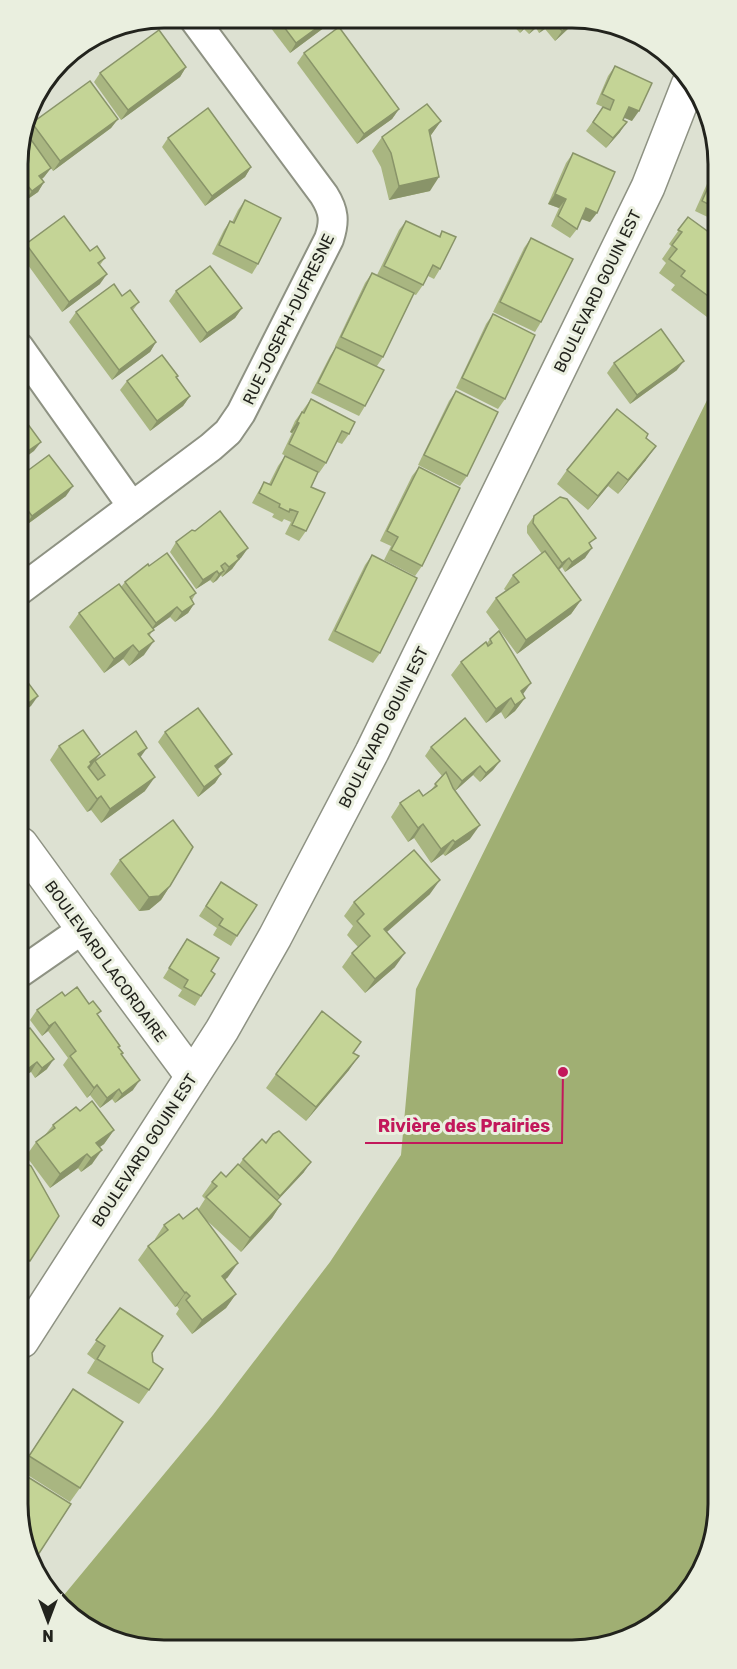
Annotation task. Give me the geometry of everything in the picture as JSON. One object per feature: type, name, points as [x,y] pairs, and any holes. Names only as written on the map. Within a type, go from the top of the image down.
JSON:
[{"type":"street","name":"RUE JOSEPH-DUFRESNE","points":[[29,583],[212,447],[235,422],[314,270],[333,226],[335,216],[324,195],[201,29]]},
{"type":"street","name":"BOULEVARD GOUIN EST","points":[[28,1331],[222,1030],[275,937],[372,752],[648,187],[686,91]]},
{"type":"street","points":[[29,361],[132,506]]},
{"type":"street","name":"BOULEVARD LACORDAIRE","points":[[28,854],[192,1077]]},
{"type":"street","points":[[28,967],[82,929]]},
{"type":"shaded area","points":[[708,398],[708,1513],[701,1548],[690,1573],[669,1601],[648,1618],[625,1630],[590,1639],[156,1640],[129,1636],[96,1622],[78,1609],[78,1591],[67,1591],[213,1415],[330,1262],[401,1155],[416,989]]},
{"type":"building","points":[[285,29],[316,29],[296,43]]},
{"type":"building","points":[[337,29],[340,29],[399,109],[364,134],[304,53]]},
{"type":"building","points":[[159,30],[186,67],[128,110],[100,73]]},
{"type":"building","points":[[615,66],[652,83],[639,111],[629,107],[623,120],[627,122],[613,138],[593,122],[603,107],[610,110],[614,100],[602,94]]},
{"type":"building","points":[[90,81],[118,119],[60,161],[34,126],[36,120]]},
{"type":"building","points":[[427,104],[441,121],[429,130],[439,177],[399,186],[391,153],[382,137]]},
{"type":"building","points":[[208,108],[251,167],[212,196],[168,138]]},
{"type":"building","points":[[31,140],[51,168],[39,176],[44,182],[32,191],[29,187]]},
{"type":"building","points":[[573,153],[615,172],[597,213],[586,208],[577,229],[558,216],[566,199],[555,194]]},
{"type":"building","points":[[708,188],[708,204],[702,201]]},
{"type":"building","points":[[245,200],[281,218],[258,264],[219,245],[230,221],[234,223]]},
{"type":"building","points":[[64,216],[90,251],[97,246],[105,258],[98,263],[107,274],[69,302],[29,248],[29,242]]},
{"type":"building","points":[[688,217],[708,232],[708,296],[681,276],[685,271],[669,259],[677,249],[672,245],[682,232],[678,230]]},
{"type":"building","points":[[406,221],[440,237],[442,231],[456,237],[440,269],[433,265],[423,285],[384,266]]},
{"type":"building","points":[[531,238],[573,259],[541,322],[500,302]]},
{"type":"building","points":[[210,266],[242,308],[207,333],[176,291]]},
{"type":"building","points":[[372,273],[414,293],[383,357],[341,337]]},
{"type":"building","points":[[114,284],[122,296],[130,290],[139,302],[131,308],[156,342],[119,370],[76,312]]},
{"type":"building","points":[[493,314],[535,335],[505,399],[462,378]]},
{"type":"building","points":[[661,329],[684,361],[637,395],[614,363]]},
{"type":"building","points":[[336,347],[384,370],[365,406],[318,383]]},
{"type":"building","points":[[162,355],[190,396],[157,421],[127,381]]},
{"type":"building","points":[[456,391],[498,412],[467,476],[424,455]]},
{"type":"building","points":[[311,399],[355,422],[349,434],[342,431],[326,463],[289,444],[299,423],[297,422]]},
{"type":"building","points":[[617,409],[648,434],[646,438],[656,446],[628,480],[618,472],[598,496],[567,470]]},
{"type":"building","points":[[29,425],[41,442],[29,450]]},
{"type":"building","points":[[49,455],[73,486],[32,516],[29,512],[29,470]]},
{"type":"building","points":[[285,456],[318,472],[311,487],[325,493],[306,531],[292,525],[298,512],[290,509],[289,512],[279,507],[280,504],[259,493],[264,482],[271,485]]},
{"type":"building","points":[[419,467],[460,488],[422,566],[391,550],[398,537],[387,531]]},
{"type":"building","points":[[560,497],[567,499],[596,538],[589,543],[592,548],[572,562],[569,558],[562,563],[533,523],[534,516]]},
{"type":"building","points":[[220,511],[248,548],[237,556],[239,559],[229,567],[225,563],[221,566],[224,571],[219,574],[217,571],[203,580],[176,542],[192,530],[195,531]]},
{"type":"building","points":[[545,551],[581,600],[526,640],[496,598],[519,582],[513,575]]},
{"type":"building","points":[[167,553],[196,593],[190,597],[194,604],[182,612],[177,607],[156,623],[125,582]]},
{"type":"building","points":[[372,555],[417,578],[380,653],[335,631]]},
{"type":"building","points":[[119,584],[154,630],[148,634],[154,641],[139,652],[133,645],[114,659],[79,613]]},
{"type":"building","points":[[499,631],[531,683],[521,691],[525,698],[515,705],[511,698],[496,709],[461,662],[486,642],[488,646],[492,643],[490,639]]},
{"type":"building","points":[[29,683],[38,696],[29,703]]},
{"type":"building","points":[[198,708],[232,754],[215,766],[221,774],[204,787],[165,732]]},
{"type":"building","points":[[465,718],[500,761],[486,773],[480,766],[462,781],[431,747]]},
{"type":"building","points":[[83,730],[100,754],[90,762],[88,767],[98,780],[105,775],[95,761],[136,731],[147,748],[138,754],[155,777],[110,809],[101,796],[97,799],[59,746]]},
{"type":"building","points":[[446,772],[453,788],[480,825],[441,849],[423,824],[418,828],[400,803],[419,790],[423,796],[437,786],[435,784]]},
{"type":"building","points":[[173,820],[193,847],[170,886],[159,896],[149,897],[120,860]]},
{"type":"building","points":[[414,850],[440,880],[384,929],[405,953],[375,979],[352,953],[370,936],[357,921],[364,914],[354,902]]},
{"type":"building","points":[[221,882],[257,905],[237,936],[219,925],[223,919],[206,906]]},
{"type":"building","points":[[187,939],[219,958],[211,971],[215,974],[201,996],[184,987],[188,980],[169,968]]},
{"type":"building","points":[[77,987],[89,1004],[93,1001],[101,1011],[97,1014],[120,1046],[118,1047],[123,1053],[121,1054],[140,1080],[122,1094],[119,1089],[107,1098],[97,1085],[94,1088],[70,1056],[76,1051],[55,1022],[49,1026],[37,1010],[62,992],[65,996]]},
{"type":"building","points":[[322,1011],[361,1042],[353,1053],[359,1056],[316,1107],[276,1074]]},
{"type":"building","points":[[30,1028],[54,1059],[42,1068],[37,1062],[28,1069]]},
{"type":"building","points":[[92,1101],[114,1130],[96,1143],[102,1150],[91,1158],[87,1154],[60,1174],[36,1142],[55,1128],[53,1125],[76,1107],[80,1111]]},
{"type":"building","points":[[279,1131],[311,1162],[280,1196],[243,1159],[262,1139],[266,1143],[273,1134]]},
{"type":"building","points":[[28,1164],[59,1216],[30,1261],[28,1260]]},
{"type":"building","points":[[238,1164],[281,1204],[250,1238],[206,1197],[217,1186],[212,1182],[221,1172],[226,1177]]},
{"type":"building","points":[[197,1208],[238,1263],[222,1276],[236,1294],[202,1320],[186,1300],[190,1296],[185,1293],[148,1246],[168,1230],[164,1225],[179,1214],[183,1219]]},
{"type":"building","points":[[120,1308],[163,1336],[152,1353],[153,1362],[163,1369],[149,1390],[97,1359],[105,1346],[96,1340]]},
{"type":"building","points":[[73,1389],[123,1422],[80,1488],[29,1456]]},
{"type":"building","points":[[28,1477],[71,1504],[38,1555],[30,1522]]},
{"type":"place","name":"Rivière des Prairies","points":[[563,1072]]}]
